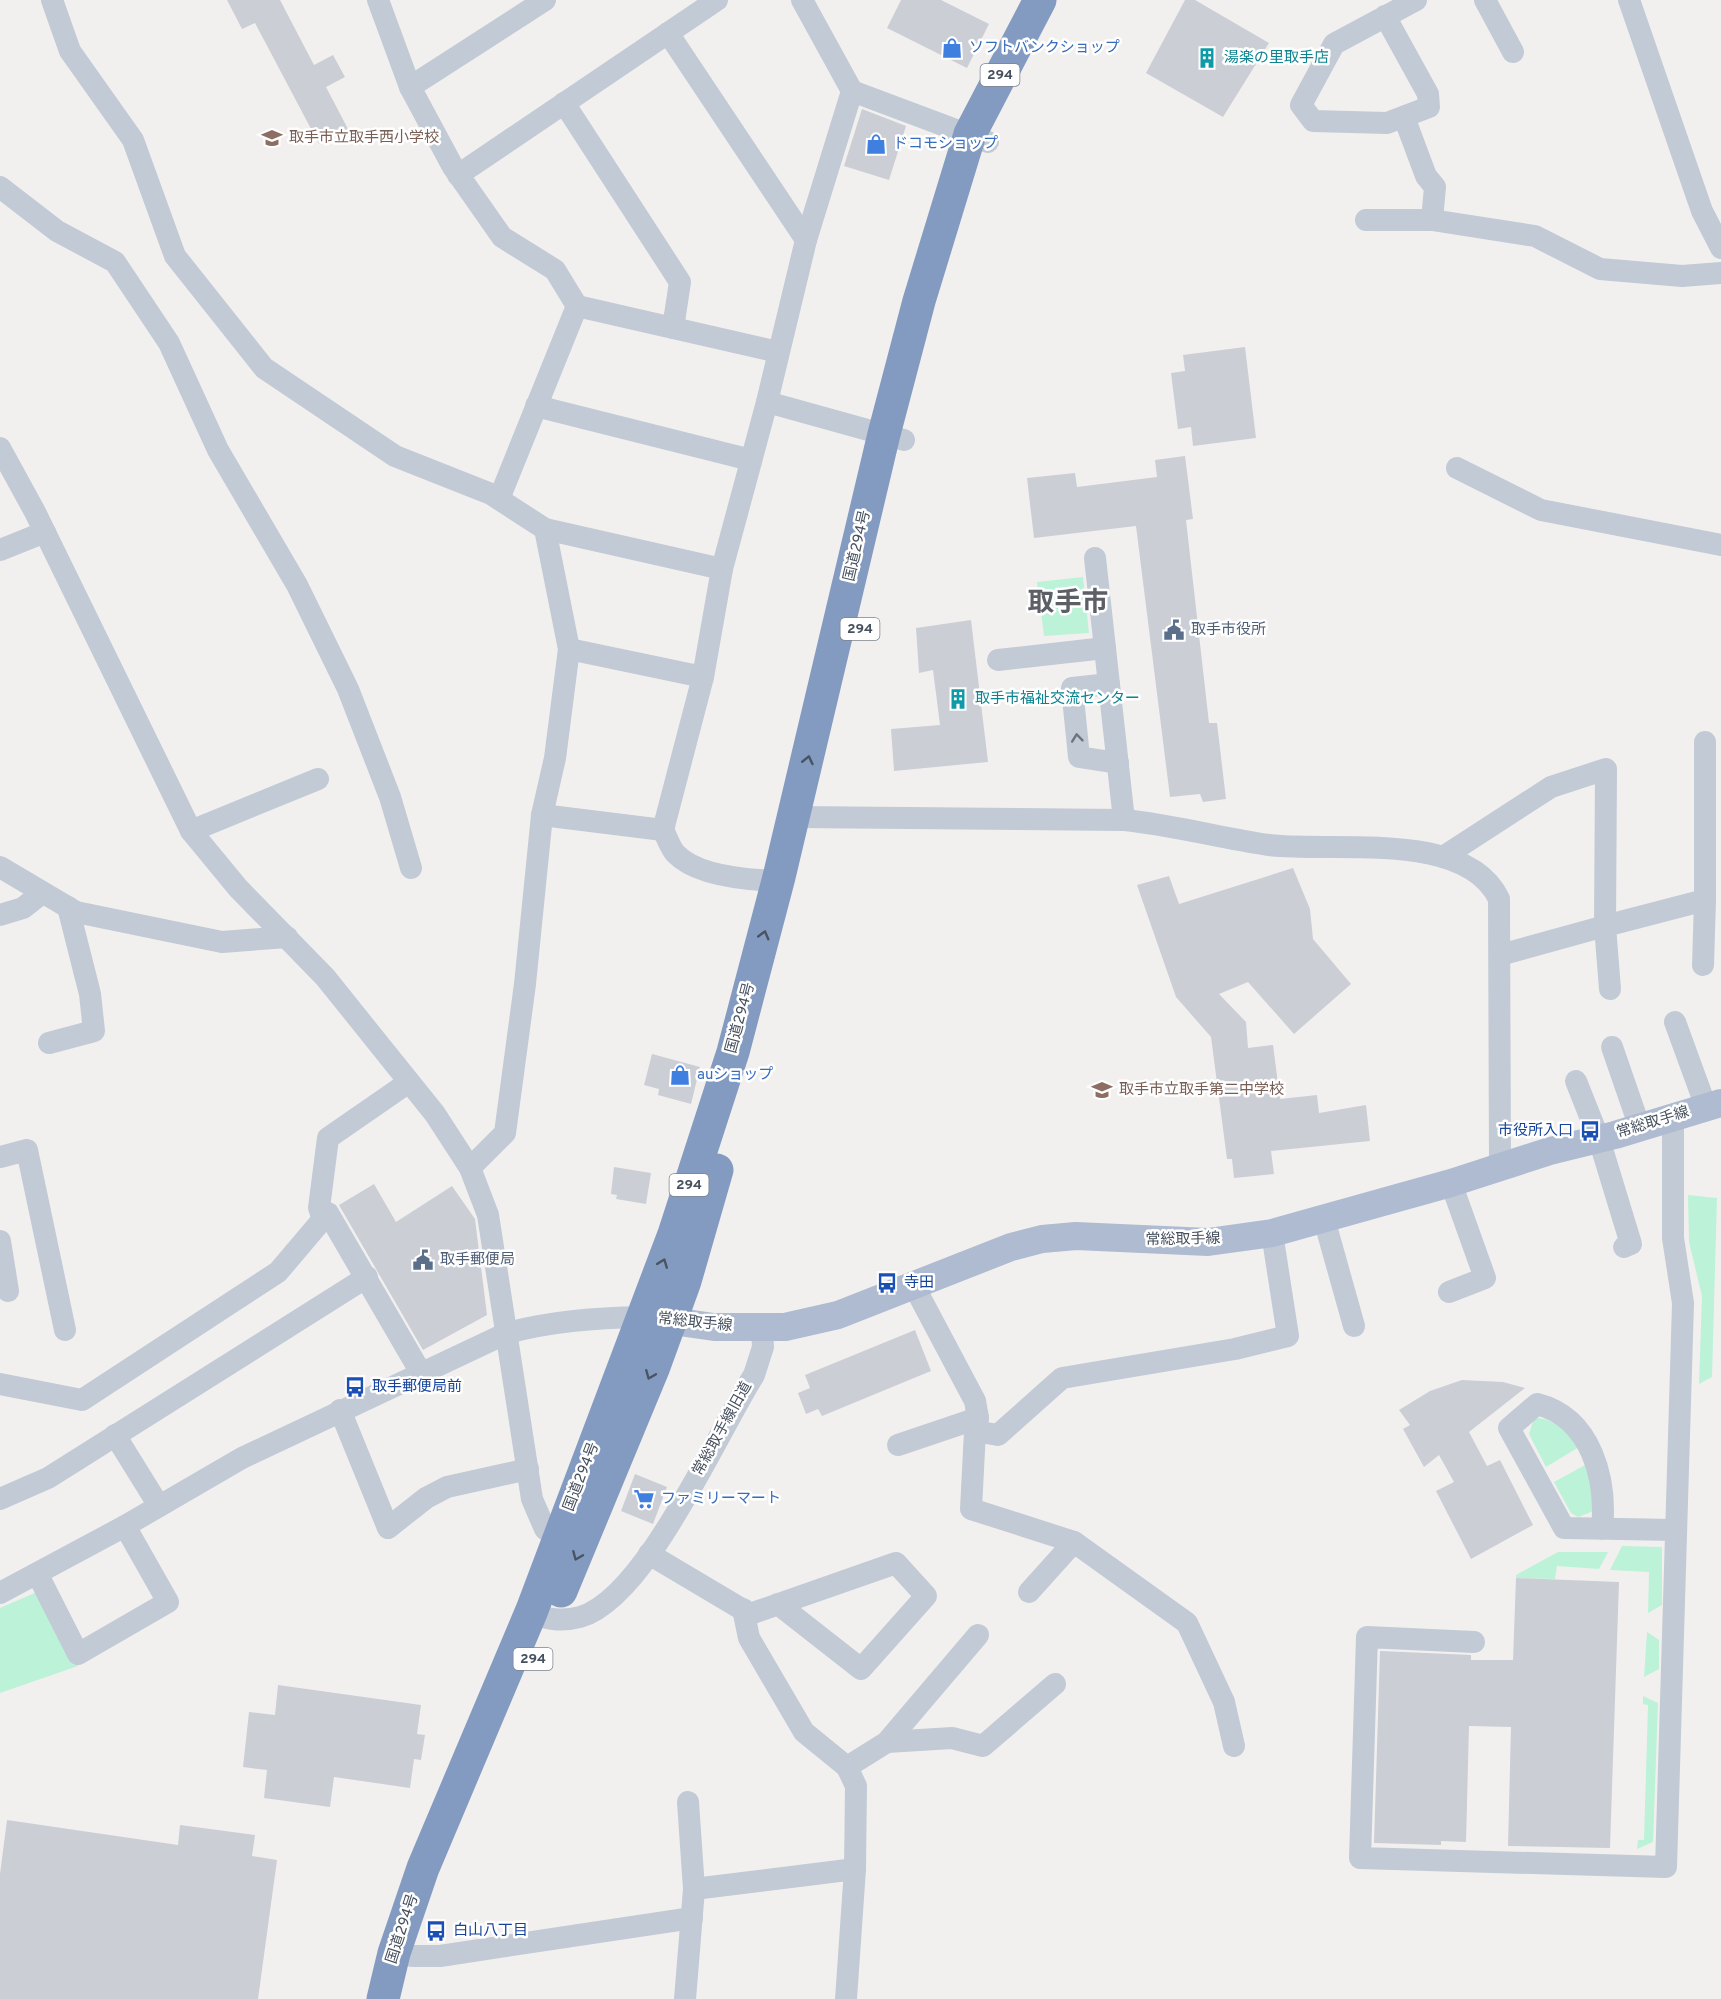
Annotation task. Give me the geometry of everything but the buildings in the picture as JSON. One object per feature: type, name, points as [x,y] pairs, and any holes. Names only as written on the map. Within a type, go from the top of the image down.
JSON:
[{"type":"highway","name":"国道294号","points":[[402,1999],[412,1956],[438,1881],[657,1319],[760,1026],[894,437],[933,327],[979,138],[1036,9]]},
{"type":"highway","name":"国道294号","points":[[383,1999],[394,1953],[423,1868],[540,1616],[559,1539],[657,1319],[674,1234],[733,1052],[778,881],[806,818]]},
{"type":"main road","name":"常総取手線","points":[[657,1319],[714,1327],[762,1329],[804,1324],[838,1315],[1011,1246],[1042,1239],[1076,1236],[1208,1242],[1272,1233],[1451,1183],[1550,1151],[1599,1140],[1713,1105]]},
{"type":"street","points":[[52,0],[70,51],[133,141],[175,256],[264,368],[395,456],[499,499],[544,529],[722,569]]},
{"type":"street","points":[[378,0],[410,87],[458,175],[502,237],[555,270],[577,306],[778,352]]},
{"type":"street","points":[[410,87],[545,0]]},
{"type":"street","points":[[458,175],[717,0]]},
{"type":"street","points":[[1385,16],[1428,94],[1429,107],[1387,123],[1313,121],[1301,105],[1334,44],[1385,16],[1416,0]]},
{"type":"street","points":[[1485,0],[1513,52]]},
{"type":"street","points":[[1629,0],[1702,211],[1721,248]]},
{"type":"street","points":[[778,881],[749,880],[697,868],[676,854],[663,830],[703,677],[722,569],[767,402],[806,240],[852,91],[809,2]]},
{"type":"street","points":[[668,33],[806,240]]},
{"type":"street","points":[[852,91],[979,138]]},
{"type":"street","points":[[564,103],[680,282],[673,328]]},
{"type":"street","points":[[1404,117],[1426,176],[1435,187],[1432,220]]},
{"type":"street","points":[[0,187],[57,231],[115,262],[169,343],[218,450],[297,585],[348,689],[390,797],[411,868]]},
{"type":"street","points":[[1366,220],[1432,220],[1535,236],[1600,269],[1682,276],[1721,273]]},
{"type":"street","points":[[499,499],[577,306]]},
{"type":"street","points":[[767,402],[894,437]]},
{"type":"street","points":[[536,406],[751,460]]},
{"type":"street","points":[[0,448],[45,532],[191,831],[238,888],[325,977],[435,1114],[470,1168],[488,1215],[537,1513],[545,1529],[559,1539]]},
{"type":"street","points":[[1457,468],[1541,510],[1721,545]]},
{"type":"street","points":[[470,1168],[505,1133],[525,984],[542,815],[555,758],[569,649],[544,529]]},
{"type":"street","points":[[0,550],[45,532]]},
{"type":"street","points":[[1095,558],[1125,820]]},
{"type":"street","points":[[998,660],[1105,648]]},
{"type":"street","points":[[569,649],[703,677]]},
{"type":"street","points":[[1109,684],[1072,688],[1079,757],[1118,763]]},
{"type":"street","points":[[1703,965],[1705,742]]},
{"type":"street","points":[[1443,857],[1551,787],[1606,769],[1605,926],[1610,989]]},
{"type":"street","points":[[191,831],[318,779]]},
{"type":"street","points":[[542,815],[663,830]]},
{"type":"street","points":[[806,818],[1125,820],[1270,845],[1371,846],[1443,857],[1471,867],[1493,887],[1499,899],[1500,1167]]},
{"type":"street","points":[[0,867],[76,912],[222,942],[287,937]]},
{"type":"street","points":[[0,915],[23,908],[42,892]]},
{"type":"street","points":[[1500,955],[1705,900]]},
{"type":"street","points":[[49,1043],[94,1030],[90,994],[68,907]]},
{"type":"street","points":[[1675,1022],[1713,1105]]},
{"type":"street","points":[[1612,1047],[1640,1128]]},
{"type":"street","points":[[1576,1081],[1599,1140],[1631,1244],[1624,1246]]},
{"type":"street","points":[[323,1219],[319,1208],[328,1138],[409,1082]]},
{"type":"street","points":[[1474,1642],[1367,1637],[1360,1858],[1666,1867],[1683,1303],[1673,1238],[1673,1118]]},
{"type":"street","points":[[0,1156],[27,1150],[65,1330]]},
{"type":"street","points":[[1449,1292],[1485,1278],[1451,1183]]},
{"type":"street","points":[[0,1384],[82,1400],[278,1272],[328,1213],[421,1373]]},
{"type":"street","points":[[1324,1219],[1354,1326]]},
{"type":"street","points":[[898,1445],[976,1424],[998,1435],[1062,1378],[1236,1350],[1288,1336],[1272,1233]]},
{"type":"street","points":[[0,1241],[8,1291]]},
{"type":"street","points":[[0,1499],[48,1478],[367,1277]]},
{"type":"street","points":[[914,1286],[975,1401],[976,1424],[971,1509],[1074,1542],[1186,1623],[1224,1702],[1234,1746]]},
{"type":"street","points":[[0,1593],[38,1575],[242,1458],[507,1333],[574,1319],[657,1319]]},
{"type":"street","name":"常総取手線旧道","points":[[540,1616],[562,1620],[591,1612],[631,1578],[667,1531],[757,1370],[763,1347],[762,1329]]},
{"type":"street","points":[[1602,1529],[1602,1486],[1592,1451],[1574,1428],[1557,1412],[1537,1404],[1509,1428],[1564,1528],[1602,1529],[1675,1530]]},
{"type":"street","points":[[340,1410],[388,1528],[426,1498],[447,1487],[528,1469]]},
{"type":"street","points":[[115,1435],[159,1506]]},
{"type":"street","points":[[38,1575],[78,1654],[168,1602],[125,1526]]},
{"type":"street","points":[[1029,1592],[1074,1542]]},
{"type":"street","points":[[649,1554],[750,1614],[778,1604],[896,1563],[926,1596],[861,1669],[778,1604]]},
{"type":"street","points":[[743,1609],[749,1638],[804,1732],[847,1767],[856,1786],[855,1869],[846,1999]]},
{"type":"street","points":[[847,1767],[887,1742],[978,1635]]},
{"type":"street","points":[[887,1742],[952,1737],[983,1746],[1055,1684]]},
{"type":"street","points":[[685,1999],[694,1888],[688,1802]]},
{"type":"street","points":[[694,1888],[855,1869]]},
{"type":"street","points":[[412,1956],[440,1956],[692,1918]]},
{"type":"green space","points":[[1083,577],[1089,633],[1044,636],[1037,582]]},
{"type":"green space","points":[[1688,1195],[1717,1198],[1712,1377],[1699,1384],[1702,1296],[1689,1242]]},
{"type":"green space","points":[[1538,1418],[1551,1421],[1562,1428],[1579,1447],[1546,1467],[1529,1434],[1533,1421]]},
{"type":"green space","points":[[1587,1464],[1594,1511],[1578,1517],[1571,1513],[1554,1482]]},
{"type":"green space","points":[[1622,1546],[1662,1547],[1662,1605],[1648,1613],[1649,1572],[1610,1570]]},
{"type":"green space","points":[[1558,1552],[1608,1552],[1599,1569],[1557,1566],[1555,1579],[1516,1578],[1516,1575]]},
{"type":"green space","points":[[39,1591],[78,1666],[0,1693],[0,1608]]},
{"type":"green space","points":[[1647,1632],[1659,1640],[1659,1669],[1644,1677]]},
{"type":"green space","points":[[1643,1696],[1658,1703],[1653,1842],[1637,1849],[1638,1840],[1644,1840],[1648,1705],[1643,1704]]},
{"type":"place","name":"ソフトバンクショップ","points":[[952,48]]},
{"type":"place","name":"湯楽の里取手店","points":[[1207,58]]},
{"type":"place","name":"取手市立取手西小学校","points":[[272,138]]},
{"type":"place","name":"ドコモショップ","points":[[876,144]]},
{"type":"place","name":"取手市役所","points":[[1174,630]]},
{"type":"place","name":"取手市福祉交流センター","points":[[958,699]]},
{"type":"place","name":"auショップ","points":[[680,1075]]},
{"type":"place","name":"取手市立取手第二中学校","points":[[1102,1090]]},
{"type":"place","name":"市役所入口","points":[[1590,1131]]},
{"type":"place","name":"取手郵便局","points":[[423,1260]]},
{"type":"place","name":"寺田","points":[[887,1283]]},
{"type":"place","name":"取手郵便局前","points":[[355,1387]]},
{"type":"place","name":"ファミリーマート","points":[[644,1499]]},
{"type":"place","name":"白山八丁目","points":[[436,1931]]},
{"type":"district","name":"取手市","points":[[1068,604]]}]
